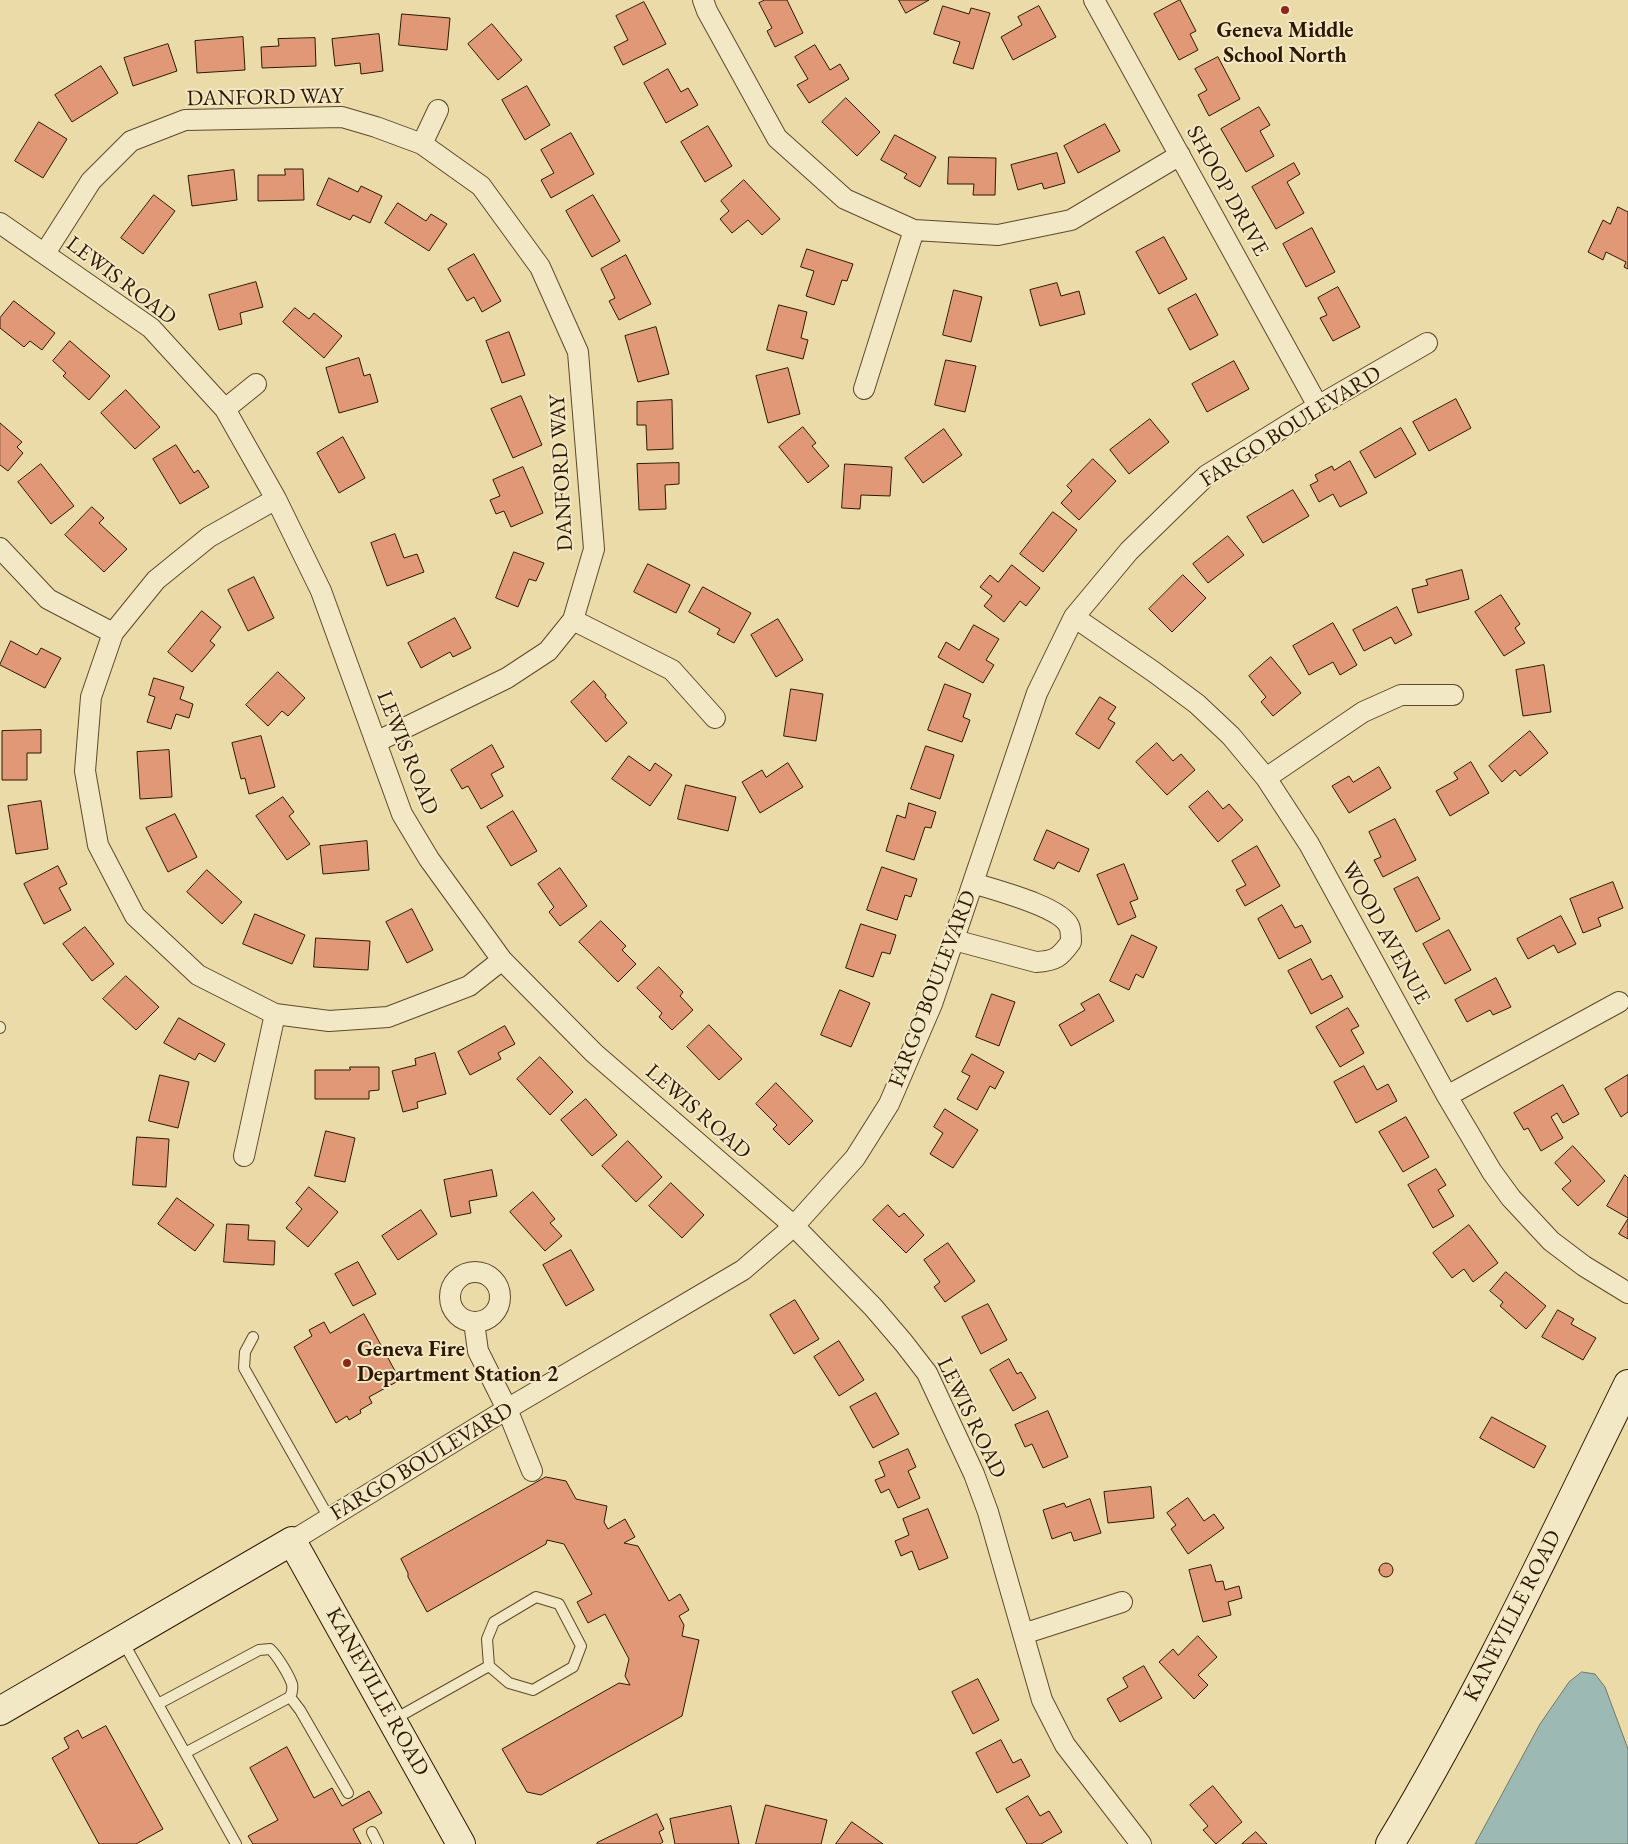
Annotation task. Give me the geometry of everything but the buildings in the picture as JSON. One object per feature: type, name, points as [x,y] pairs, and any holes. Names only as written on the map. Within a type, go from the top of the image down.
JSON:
[{"type":"main road","name":"KANEVILLE ROAD","points":[[1390,1844],[1425,1786],[1533,1578],[1628,1384]]},
{"type":"main road","name":"KANEVILLE ROAD","points":[[292,1540],[461,1844]]},
{"type":"main road","name":"FARGO BOULEVARD","points":[[0,1711],[292,1540]]},
{"type":"street","points":[[703,0],[706,11],[777,138],[845,199],[914,230],[998,235],[1071,220],[1180,155]]},
{"type":"street","name":"SHOOP DRIVE","points":[[1094,0],[1318,406]]},
{"type":"street","points":[[422,144],[438,110]]},
{"type":"street","name":"DANFORD WAY","points":[[45,254],[90,181],[131,141],[185,120],[342,117],[376,126],[422,144],[481,186],[540,267],[578,352],[594,548],[574,620],[548,651],[507,678],[376,742]]},
{"type":"street","name":"LEWIS ROAD","points":[[0,223],[151,328],[225,409],[276,499],[321,591],[402,814],[430,859],[502,960],[594,1053],[794,1226],[873,1307],[927,1373],[974,1474],[988,1512],[1042,1700],[1065,1745],[1141,1844]]},
{"type":"street","points":[[864,389],[914,230]]},
{"type":"street","name":"FARGO BOULEVARD","points":[[292,1540],[507,1409],[743,1270],[794,1226],[855,1158],[889,1104],[932,1004],[1037,692],[1074,617],[1129,551],[1207,475],[1318,406],[1427,343]]},
{"type":"street","points":[[225,409],[256,384]]},
{"type":"street","points":[[276,499],[209,537],[156,580],[113,633],[91,697],[85,771],[98,845],[135,916],[198,975],[275,1014],[330,1021],[388,1017],[469,986],[502,960]]},
{"type":"street","points":[[0,548],[48,598],[113,633]]},
{"type":"street","name":"WOOD AVENUE","points":[[1074,617],[1197,704],[1231,736],[1266,778],[1309,844],[1447,1096],[1492,1172],[1511,1198],[1551,1241],[1628,1293]]},
{"type":"street","points":[[574,620],[672,670],[715,718]]},
{"type":"street","points":[[1266,778],[1363,712],[1401,695],[1453,695]]},
{"type":"street","points":[[954,940],[1036,962],[1050,962],[1061,956],[1071,942],[1069,926],[1059,914],[1048,907],[973,883]]},
{"type":"street","points":[[1447,1096],[1619,1002]]},
{"type":"street","points":[[244,1156],[275,1014]]},
{"type":"street","points":[[474,1322],[478,1351],[507,1409],[532,1471]]},
{"type":"street","points":[[1023,1634],[1122,1602]]},
{"type":"lane","points":[[253,1337],[245,1352],[244,1368],[329,1518]]},
{"type":"lane","points":[[536,1597],[559,1604],[581,1646],[573,1668],[533,1690],[509,1683],[489,1666],[487,1639],[494,1622],[536,1597]]},
{"type":"lane","points":[[122,1640],[236,1844]]},
{"type":"lane","points":[[158,1704],[259,1650],[270,1649],[274,1653],[292,1685],[290,1697],[185,1753]]},
{"type":"lane","points":[[392,1720],[489,1666]]},
{"type":"lane","points":[[290,1697],[305,1717],[348,1793]]},
{"type":"lane","points":[[372,1832],[378,1844]]},
{"type":"water","points":[[1582,1672],[1595,1674],[1605,1687],[1628,1749],[1628,1844],[1475,1844],[1540,1724],[1569,1682]]},
{"type":"place","name":"Geneva Middle School North","points":[[1285,10]]},
{"type":"place","name":"Geneva Fire Department Station 2","points":[[347,1363]]}]
